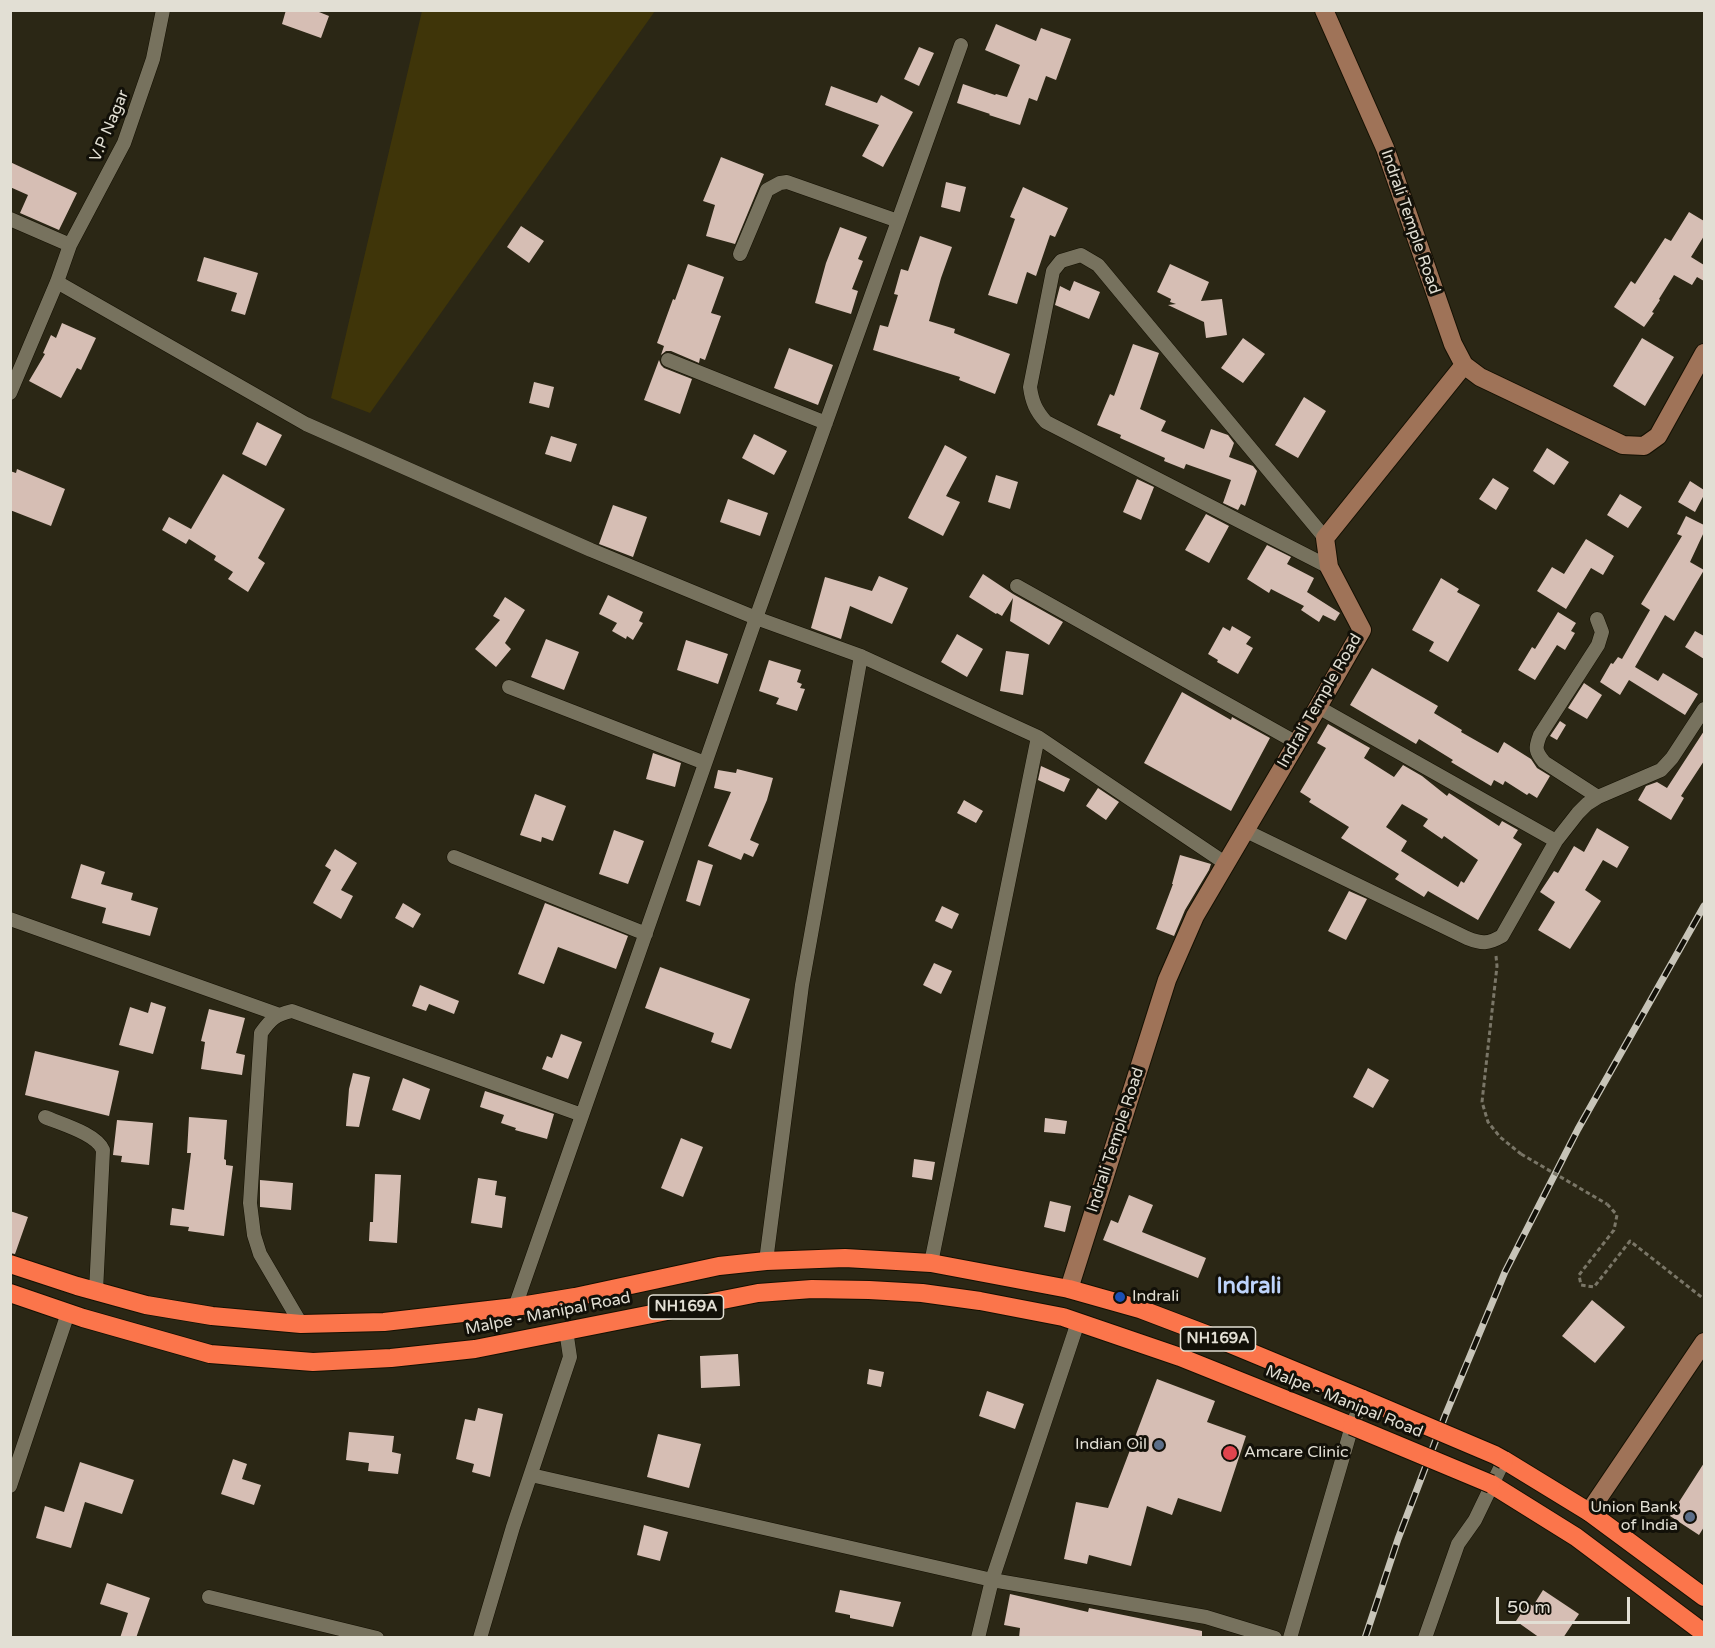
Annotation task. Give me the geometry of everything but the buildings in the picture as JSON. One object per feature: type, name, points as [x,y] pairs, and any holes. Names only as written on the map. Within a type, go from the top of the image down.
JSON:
[{"type":"highway","name":"NH169A","points":[[10,1264],[146,1305],[212,1316],[301,1324],[384,1322],[515,1307],[575,1297],[719,1266],[766,1261],[844,1258],[931,1263],[1069,1288],[1151,1313],[1211,1336],[1495,1455],[1589,1512],[1704,1597]]},
{"type":"highway","points":[[844,1258],[845,1290]]},
{"type":"highway","name":"Malpe - Manipal Road","points":[[10,1293],[68,1313],[210,1354],[314,1362],[391,1358],[476,1349],[758,1293],[813,1289],[922,1293],[968,1299],[1063,1317],[1180,1357],[1491,1484],[1576,1537],[1704,1633]]},
{"type":"street","name":"V.P Nagar","points":[[10,393],[57,282],[70,245],[124,143],[153,60],[163,10]]},
{"type":"street","name":"Indrali Temple Road","points":[[1324,10],[1385,148],[1453,344],[1464,365]]},
{"type":"street","points":[[515,1307],[756,618],[961,45]]},
{"type":"street","points":[[740,254],[767,190],[780,183],[787,182],[898,221]]},
{"type":"street","points":[[10,219],[70,245]]},
{"type":"street","points":[[1329,567],[1046,422],[1032,403],[1030,387],[1053,270],[1061,261],[1081,255],[1098,265],[1325,538],[1464,365],[1480,377],[1623,445],[1644,446],[1658,436],[1704,353]]},
{"type":"street","points":[[57,282],[306,424],[591,550],[756,618],[861,656],[1038,736],[1225,863]]},
{"type":"street","points":[[668,360],[826,423]]},
{"type":"street","name":"Indrali Temple Road","points":[[1069,1288],[1167,980],[1195,916],[1362,630],[1329,567],[1325,538]]},
{"type":"street","points":[[1017,586],[1297,743]]},
{"type":"street","points":[[1597,619],[1602,632],[1598,645],[1540,735],[1536,747],[1538,755],[1544,762],[1598,796]]},
{"type":"street","points":[[766,1261],[802,985],[861,656]]},
{"type":"street","points":[[509,687],[705,763]]},
{"type":"street","points":[[1318,707],[1556,842]]},
{"type":"street","points":[[1244,830],[1467,938],[1481,943],[1493,941],[1502,936],[1556,842],[1578,813],[1598,796],[1661,770],[1672,758],[1704,709]]},
{"type":"street","points":[[931,1263],[1038,736]]},
{"type":"street","points":[[454,857],[646,934]]},
{"type":"street","points":[[10,919],[278,1014]]},
{"type":"street","points":[[301,1324],[260,1254],[254,1235],[250,1203],[261,1033],[269,1021],[278,1014],[292,1011],[582,1115]]},
{"type":"street","points":[[45,1117],[91,1137],[101,1144],[103,1150],[96,1291]]},
{"type":"street","points":[[10,1486],[68,1313]]},
{"type":"street","points":[[978,1638],[992,1580],[1078,1322]]},
{"type":"street","points":[[480,1638],[570,1357],[567,1330]]},
{"type":"street","points":[[1589,1512],[1704,1342]]},
{"type":"street","points":[[1290,1638],[1352,1426],[1363,1399]]},
{"type":"street","points":[[1425,1638],[1458,1544],[1475,1520],[1504,1460]]},
{"type":"street","points":[[531,1475],[992,1580],[1206,1617],[1275,1638]]},
{"type":"street","points":[[209,1597],[377,1638]]},
{"type":"path","points":[[1493,941],[1497,966],[1482,1102],[1488,1122],[1500,1137],[1521,1154],[1607,1204],[1617,1215],[1614,1230],[1579,1275],[1581,1285],[1594,1287],[1630,1241],[1704,1299]]},
{"type":"shaded area","points":[[422,11],[655,11],[370,413],[331,398]]},
{"type":"railway","points":[[1365,1638],[1398,1539],[1445,1416],[1505,1272],[1578,1129],[1704,906]]},
{"type":"place","name":"Indrali","points":[[1120,1297]]},
{"type":"place","name":"Indian Oil","points":[[1159,1445]]},
{"type":"place","name":"Amcare Clinic","points":[[1230,1453]]},
{"type":"place","name":"Union Bank of India","points":[[1690,1517]]},
{"type":"district","name":"Indrali","points":[[1249,1287]]}]
